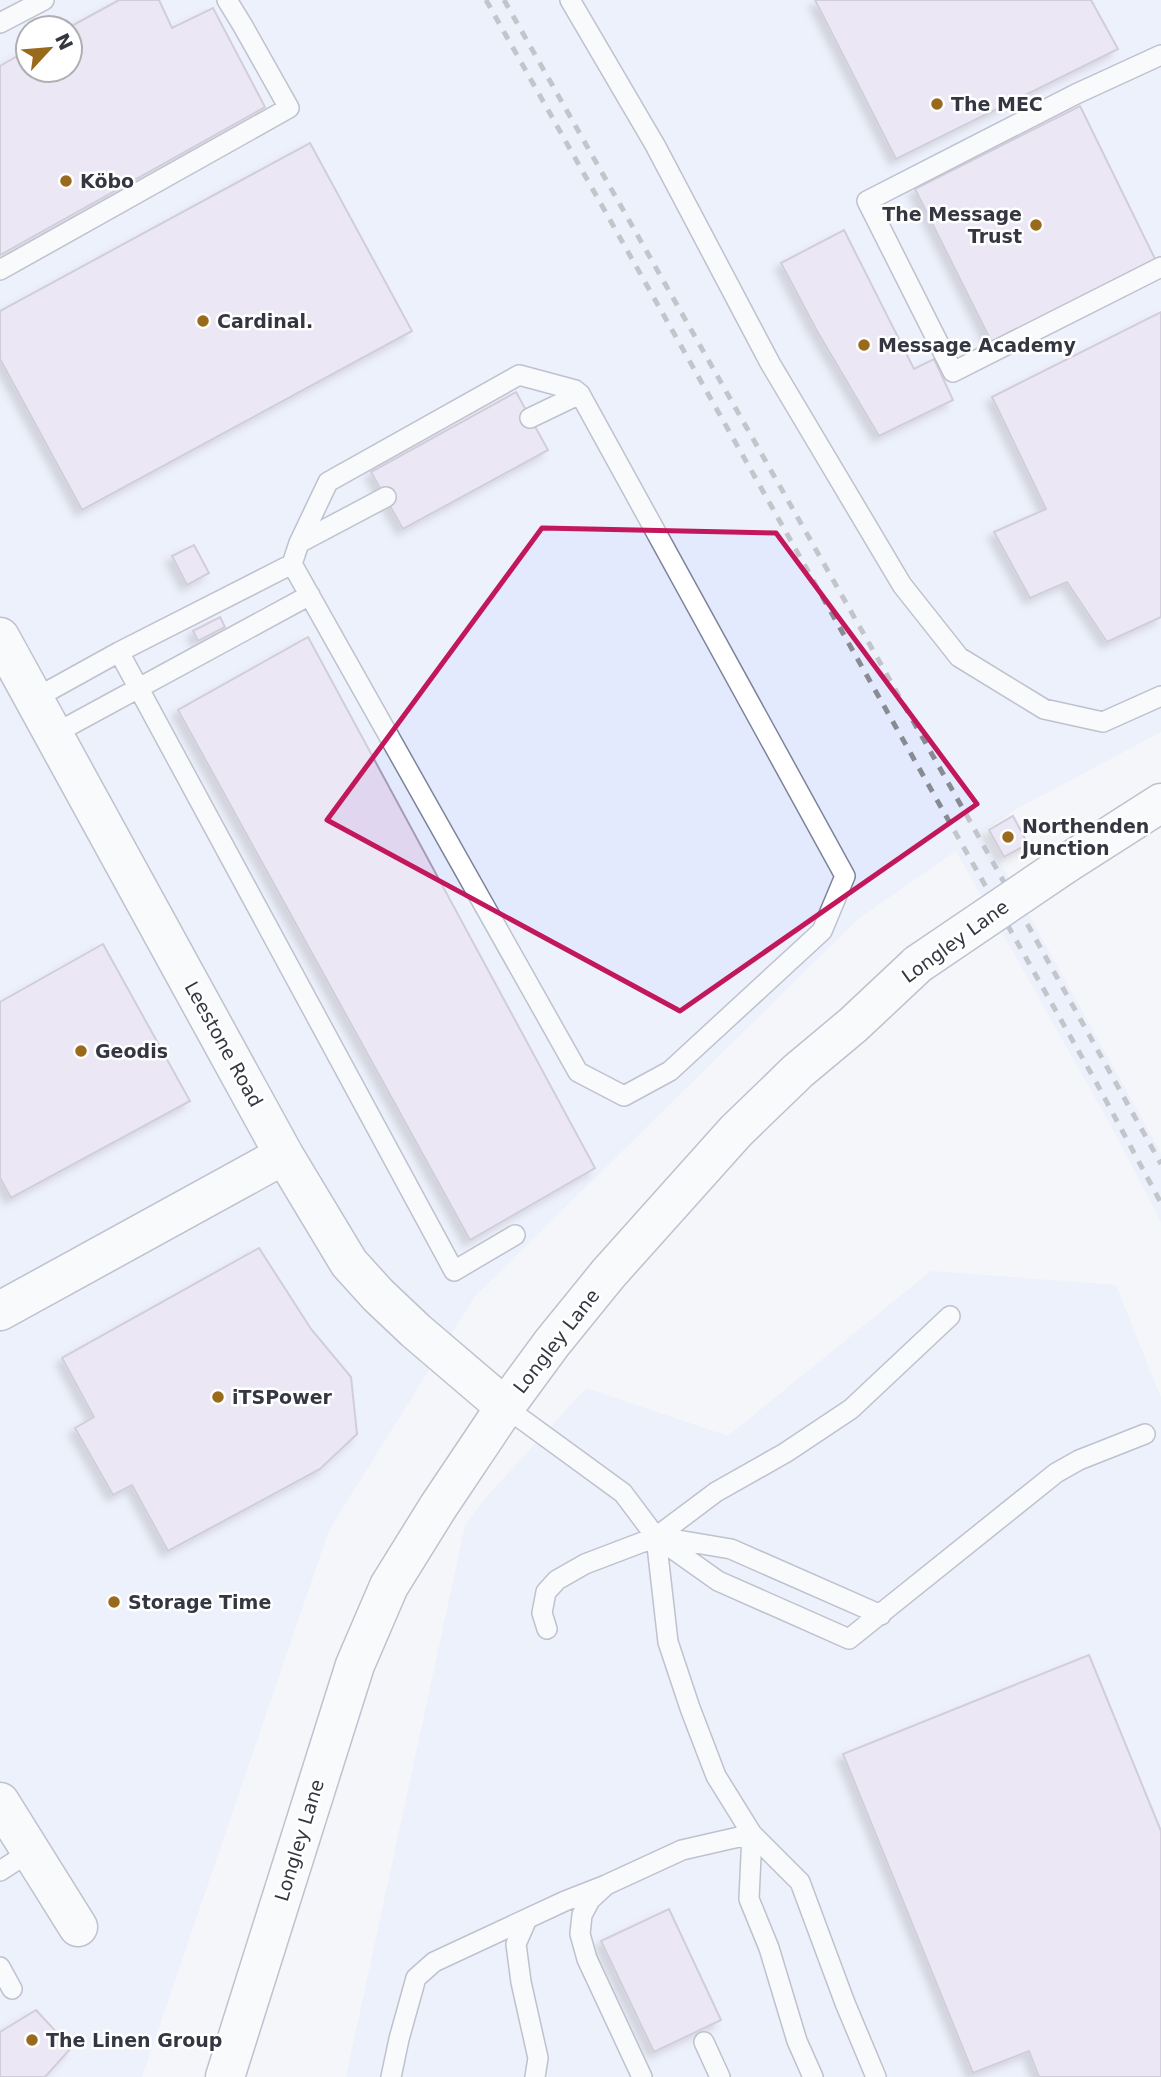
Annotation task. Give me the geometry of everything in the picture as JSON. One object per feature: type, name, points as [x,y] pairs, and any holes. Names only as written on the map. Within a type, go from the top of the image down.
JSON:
[{"type":"main road","name":"Leestone Road","points":[[0,637],[284,1155],[349,1263],[416,1331],[505,1407]]},
{"type":"main road","name":"Longley Lane","points":[[225,2077],[355,1665],[389,1586],[505,1407],[552,1343],[608,1273],[736,1131],[798,1071],[853,1025],[918,964],[1161,803]]},
{"type":"main road","points":[[0,1311],[284,1155]]},
{"type":"main road","points":[[0,1802],[15,1861],[78,1927]]},
{"type":"lane","points":[[0,23],[44,0]]},
{"type":"lane","points":[[0,270],[289,108],[227,0]]},
{"type":"lane","points":[[570,0],[654,145],[770,363],[902,585],[959,657],[1044,709],[1103,722],[1161,696]]},
{"type":"lane","points":[[1161,55],[1076,94],[867,201],[953,372],[1161,267]]},
{"type":"lane","points":[[34,699],[119,652],[292,564],[328,482],[519,375],[575,390],[580,394],[845,876],[822,931],[670,1071],[624,1096],[578,1072],[292,564]]},
{"type":"lane","points":[[530,418],[580,394]]},
{"type":"lane","points":[[299,543],[386,497]]},
{"type":"lane","points":[[54,734],[310,595]]},
{"type":"lane","points":[[119,652],[454,1271],[515,1235]]},
{"type":"lane","points":[[547,1629],[541,1613],[546,1592],[557,1580],[585,1563],[656,1537],[716,1492],[785,1453],[851,1409],[950,1316]]},
{"type":"lane","points":[[505,1407],[623,1493],[656,1537],[718,1581],[849,1639],[1056,1473],[1079,1460],[1145,1434]]},
{"type":"lane","points":[[656,1537],[731,1549],[881,1615]]},
{"type":"lane","points":[[656,1537],[668,1642],[716,1776],[752,1834],[800,1882],[876,2077]]},
{"type":"lane","points":[[391,2077],[398,2039],[416,1978],[434,1962],[565,1900],[606,1885],[682,1850],[752,1834]]},
{"type":"lane","points":[[752,1834],[749,1899],[769,1948],[797,2041],[813,2077]]},
{"type":"lane","points":[[606,1885],[590,1900],[582,1915],[580,1934],[587,1959],[642,2077]]},
{"type":"lane","points":[[527,1919],[516,1944],[538,2058],[535,2077]]},
{"type":"lane","points":[[0,1967],[12,1989]]},
{"type":"lane","points":[[704,2042],[720,2077]]},
{"type":"highlighted area","points":[[542,528],[776,533],[977,804],[680,1011],[327,820]]},
{"type":"shaded area","points":[[0,0],[1161,0],[1161,732],[1011,812],[983,832],[1161,1153],[1161,1222],[1110,1124],[956,851],[858,919],[475,1296],[329,1530],[142,2077],[0,2077]]},
{"type":"shaded area","points":[[931,1271],[1116,1285],[1161,1398],[1161,2077],[346,2077],[465,1526],[482,1502],[586,1388],[728,1436]]},
{"type":"building","name":"Köbo","points":[[119,0],[159,0],[172,28],[213,8],[265,107],[0,255],[0,66],[14,58],[14,84],[84,84],[84,19]]},
{"type":"building","name":"The MEC","points":[[815,0],[1091,0],[1118,49],[896,159]]},
{"type":"building","name":"The Message Trust","points":[[1080,106],[1156,261],[992,343],[915,189]]},
{"type":"building","name":"Cardinal.","points":[[310,143],[412,331],[82,510],[0,359],[0,311]]},
{"type":"building","name":"Message Academy","points":[[844,230],[914,369],[934,359],[953,400],[879,436],[817,331],[781,263]]},
{"type":"building","points":[[1161,312],[1161,617],[1107,642],[1067,582],[1030,598],[994,532],[1046,509],[992,397]]},
{"type":"building","points":[[516,392],[548,450],[403,529],[371,472]]},
{"type":"building","points":[[194,545],[209,573],[187,585],[172,556]]},
{"type":"building","points":[[220,617],[225,627],[198,641],[193,631]]},
{"type":"building","points":[[308,637],[595,1168],[470,1240],[178,710]]},
{"type":"building","name":"Northenden Junction","points":[[1013,816],[1028,844],[1004,857],[989,830]]},
{"type":"building","name":"Geodis","points":[[103,944],[190,1101],[11,1198],[0,1178],[0,1002]]},
{"type":"building","name":"iTSPower","points":[[259,1248],[311,1329],[351,1377],[357,1434],[320,1469],[168,1551],[132,1485],[113,1495],[75,1428],[94,1417],[62,1358]]},
{"type":"building","points":[[1089,1655],[1161,1831],[1161,2077],[1039,2077],[1029,2051],[973,2073],[843,1754]]},
{"type":"building","points":[[669,1909],[721,2020],[654,2052],[601,1941]]},
{"type":"building","name":"The Linen Group","points":[[36,2010],[71,2048],[45,2077],[0,2077],[0,2032]]},
{"type":"railway","points":[[486,0],[1096,1082],[1161,1203]]},
{"type":"railway","points":[[504,0],[971,823],[1161,1164]]},
{"type":"place","name":"The MEC","points":[[937,104]]},
{"type":"place","name":"Köbo","points":[[66,181]]},
{"type":"place","name":"The Message Trust","points":[[1036,225]]},
{"type":"place","name":"Cardinal.","points":[[203,321]]},
{"type":"place","name":"Message Academy","points":[[864,345]]},
{"type":"place","name":"Northenden Junction","points":[[1008,837]]},
{"type":"place","name":"Geodis","points":[[81,1051]]},
{"type":"place","name":"iTSPower","points":[[218,1397]]},
{"type":"place","name":"Storage Time","points":[[114,1602]]},
{"type":"place","name":"The Linen Group","points":[[32,2040]]}]
